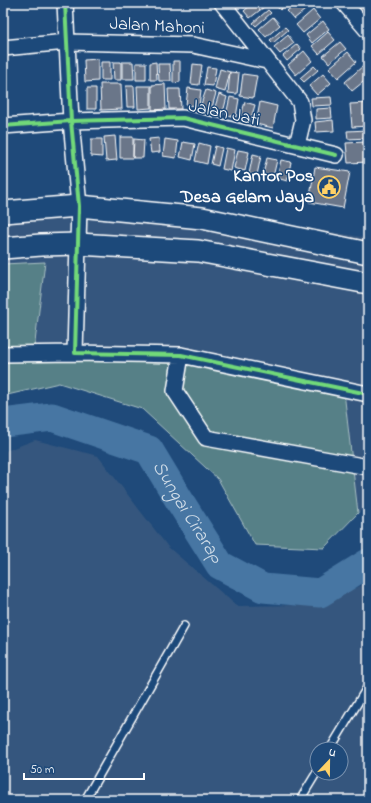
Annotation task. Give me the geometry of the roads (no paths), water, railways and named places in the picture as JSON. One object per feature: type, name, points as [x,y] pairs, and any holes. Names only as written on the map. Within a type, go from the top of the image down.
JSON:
[{"type":"main road","points":[[3,212],[79,211],[202,218],[368,253]]},
{"type":"main road","points":[[3,248],[78,240],[198,251],[368,283]]},
{"type":"street","points":[[65,3],[71,120],[79,211],[75,353]]},
{"type":"street","points":[[222,3],[300,102],[303,120],[298,145]]},
{"type":"street","points":[[344,3],[368,31]]},
{"type":"street","name":"Jalan Mahoni","points":[[3,48],[67,42],[193,45],[267,61]]},
{"type":"street","name":"Jalan Jati","points":[[3,126],[71,120],[183,118],[336,155]]},
{"type":"street","points":[[3,354],[75,353],[180,355],[368,394]]},
{"type":"street","points":[[180,355],[175,391],[206,438],[368,467]]},
{"type":"lane","points":[[85,800],[184,626]]},
{"type":"lane","points":[[335,741],[368,686]]},
{"type":"lane","points":[[300,800],[312,781]]},
{"type":"waterway","name":"Sungai Cirarap","points":[[3,423],[52,417],[149,450],[220,565],[263,588],[320,593],[368,563]]},
{"type":"place","name":"Kantor Pos Desa Gelam Jaya","points":[[329,187]]}]
